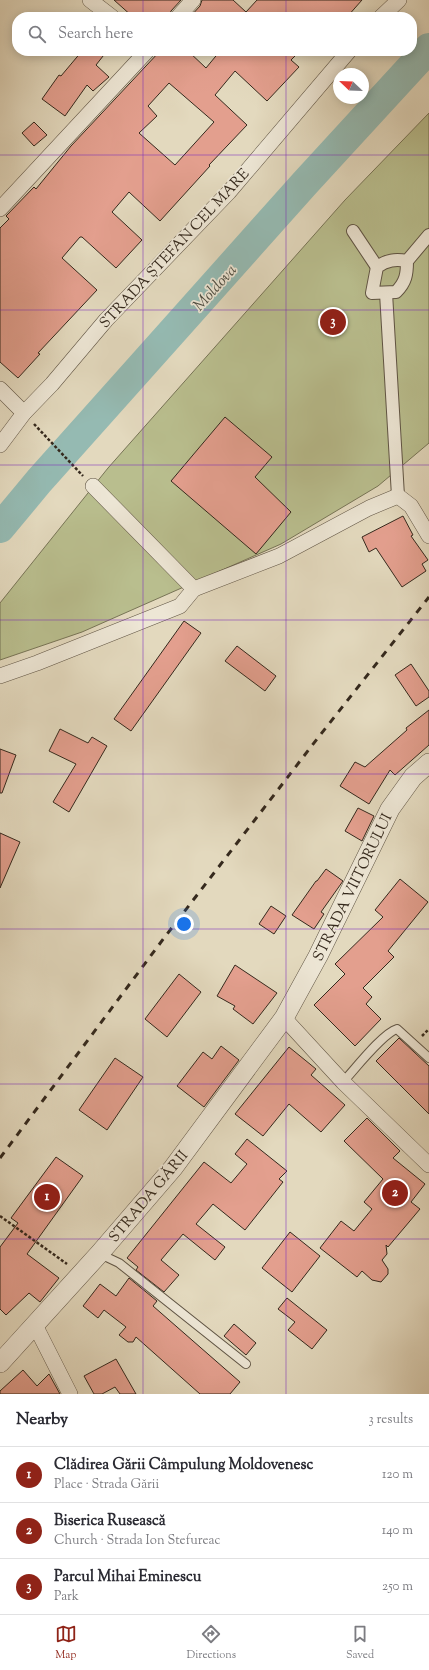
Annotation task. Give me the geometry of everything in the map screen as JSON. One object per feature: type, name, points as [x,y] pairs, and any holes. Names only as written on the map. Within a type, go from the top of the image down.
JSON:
[{"type":"street","points":[[90,0],[106,12]]},
{"type":"street","points":[[182,12],[193,0]]},
{"type":"street","points":[[386,12],[398,0]]},
{"type":"street","points":[[0,209],[142,56]]},
{"type":"street","name":"STRADA ȘTEFAN CEL MARE","points":[[0,445],[24,413],[52,384],[106,320],[229,192],[345,56]]},
{"type":"street","points":[[353,231],[377,267]]},
{"type":"street","points":[[407,261],[385,261],[377,267],[372,293],[396,292],[403,285],[407,274],[407,261],[429,235]]},
{"type":"street","points":[[386,293],[398,496],[411,506],[429,536]]},
{"type":"street","points":[[0,389],[24,413]]},
{"type":"street","points":[[92,486],[194,589]]},
{"type":"street","points":[[0,676],[38,663],[180,606],[194,589],[280,556],[353,518],[369,508],[398,496]]},
{"type":"street","name":"STRADA VIITORULUI","points":[[284,1018],[310,970],[390,809],[413,777],[429,763]]},
{"type":"street","points":[[284,1018],[343,1082],[429,1165]]},
{"type":"street","name":"STRADA GĂRII","points":[[0,1363],[99,1254],[173,1168],[284,1018]]},
{"type":"street","points":[[35,1325],[70,1394]]},
{"type":"lane","points":[[343,1082],[383,1038],[397,1029],[429,1058]]},
{"type":"lane","points":[[99,1254],[119,1263],[246,1364]]},
{"type":"path","points":[[24,413],[92,486]]},
{"type":"path","points":[[0,1216],[80,1274]]},
{"type":"green space","points":[[429,113],[429,443],[378,486],[281,544],[82,632],[0,660],[0,603],[108,468],[345,200]]},
{"type":"building","points":[[114,0],[181,0],[171,12],[127,12]]},
{"type":"building","points":[[202,0],[233,0],[246,12],[195,12],[200,6]]},
{"type":"building","points":[[257,0],[362,0],[351,12],[246,12]]},
{"type":"building","points":[[78,56],[103,56],[96,65],[109,77],[93,91],[87,85],[65,116],[42,99],[59,75],[61,76]]},
{"type":"building","points":[[155,56],[193,56],[206,68],[216,56],[295,56],[291,60],[299,67],[267,101],[235,71],[215,95],[247,125],[209,165],[210,166],[160,221],[129,192],[112,212],[142,240],[116,268],[82,237],[80,237],[62,258],[97,290],[38,353],[40,354],[18,378],[0,362],[0,228],[9,219],[6,216],[34,187],[36,189],[71,146]],"holes":[[[169,83],[214,122],[175,165],[139,133],[157,116],[148,106]]]},
{"type":"building","points":[[34,122],[47,135],[34,146],[22,133]]},
{"type":"building","points":[[225,417],[272,457],[255,477],[291,512],[256,554],[171,481]]},
{"type":"building","points":[[403,516],[413,535],[411,536],[428,560],[422,564],[426,571],[402,587],[376,548],[369,552],[362,537]]},
{"type":"building","points":[[184,621],[201,633],[131,731],[114,719]]},
{"type":"building","points":[[237,646],[276,676],[265,691],[225,661]]},
{"type":"building","points":[[411,664],[429,691],[429,697],[416,706],[395,675]]},
{"type":"building","points":[[429,710],[429,745],[395,775],[390,770],[369,804],[340,786],[355,762],[365,767],[407,730],[406,728]]},
{"type":"building","points":[[60,729],[88,743],[92,737],[107,746],[69,812],[53,802],[76,764],[49,751]]},
{"type":"building","points":[[0,749],[16,755],[2,793],[0,793]]},
{"type":"building","points":[[358,808],[374,816],[362,841],[345,831]]},
{"type":"building","points":[[0,833],[20,842],[0,888]]},
{"type":"building","points":[[326,869],[343,881],[321,912],[324,914],[314,929],[292,915]]},
{"type":"building","points":[[400,879],[428,902],[388,951],[394,957],[363,988],[372,997],[366,1004],[381,1019],[355,1046],[314,1005],[345,974],[335,964],[383,917],[375,910]]},
{"type":"building","points":[[271,906],[286,916],[274,934],[259,924]]},
{"type":"building","points":[[235,965],[277,993],[253,1024],[233,1009],[235,1006],[217,996]]},
{"type":"building","points":[[179,974],[201,992],[167,1037],[145,1019]]},
{"type":"building","points":[[399,1038],[429,1066],[429,1114],[376,1061]]},
{"type":"building","points":[[221,1046],[239,1060],[204,1107],[177,1086],[203,1052],[212,1059]]},
{"type":"building","points":[[289,1047],[316,1069],[311,1075],[345,1105],[321,1132],[289,1104],[263,1136],[235,1114]]},
{"type":"building","points":[[115,1058],[143,1077],[107,1130],[79,1110]]},
{"type":"building","points":[[367,1118],[400,1151],[393,1158],[425,1184],[411,1202],[420,1209],[388,1247],[386,1245],[387,1254],[382,1260],[388,1269],[388,1274],[381,1282],[372,1280],[362,1271],[357,1277],[320,1248],[341,1221],[354,1231],[372,1209],[364,1202],[383,1179],[344,1141]]},
{"type":"building","points":[[247,1139],[287,1171],[279,1179],[283,1182],[245,1230],[213,1204],[196,1224],[225,1247],[215,1260],[183,1234],[161,1260],[179,1275],[164,1292],[136,1270],[138,1267],[127,1258],[204,1162],[231,1183],[247,1164],[235,1154]]},
{"type":"building","points":[[56,1157],[83,1176],[27,1254],[59,1278],[40,1302],[29,1293],[6,1315],[0,1309],[0,1247],[18,1223],[11,1218]]},
{"type":"building","points":[[290,1232],[320,1256],[292,1292],[262,1268]]},
{"type":"building","points":[[129,1278],[157,1301],[153,1306],[240,1382],[230,1394],[200,1394],[136,1337],[133,1342],[128,1342],[119,1335],[126,1327],[104,1310],[98,1318],[83,1306],[100,1284],[116,1296]]},
{"type":"building","points":[[287,1298],[327,1330],[312,1349],[288,1330],[295,1322],[278,1309]]},
{"type":"building","points":[[234,1324],[256,1343],[246,1355],[224,1336]]},
{"type":"building","points":[[116,1359],[136,1394],[120,1394],[115,1387],[102,1394],[94,1394],[84,1376]]},
{"type":"building","points":[[23,1370],[37,1386],[49,1374],[60,1394],[0,1394],[0,1391]]},
{"type":"waterway","name":"Moldova","points":[[0,528],[39,481],[305,183],[429,48]]},
{"type":"railway","points":[[0,1158],[164,938],[317,739],[429,597]]},
{"type":"place","name":"Parcul Mihai Eminescu","points":[[333,322]]},
{"type":"place","name":"Biserica Rusească","points":[[395,1193]]},
{"type":"place","name":"Clădirea Gării Câmpulung Moldovenesc","points":[[47,1197]]}]
